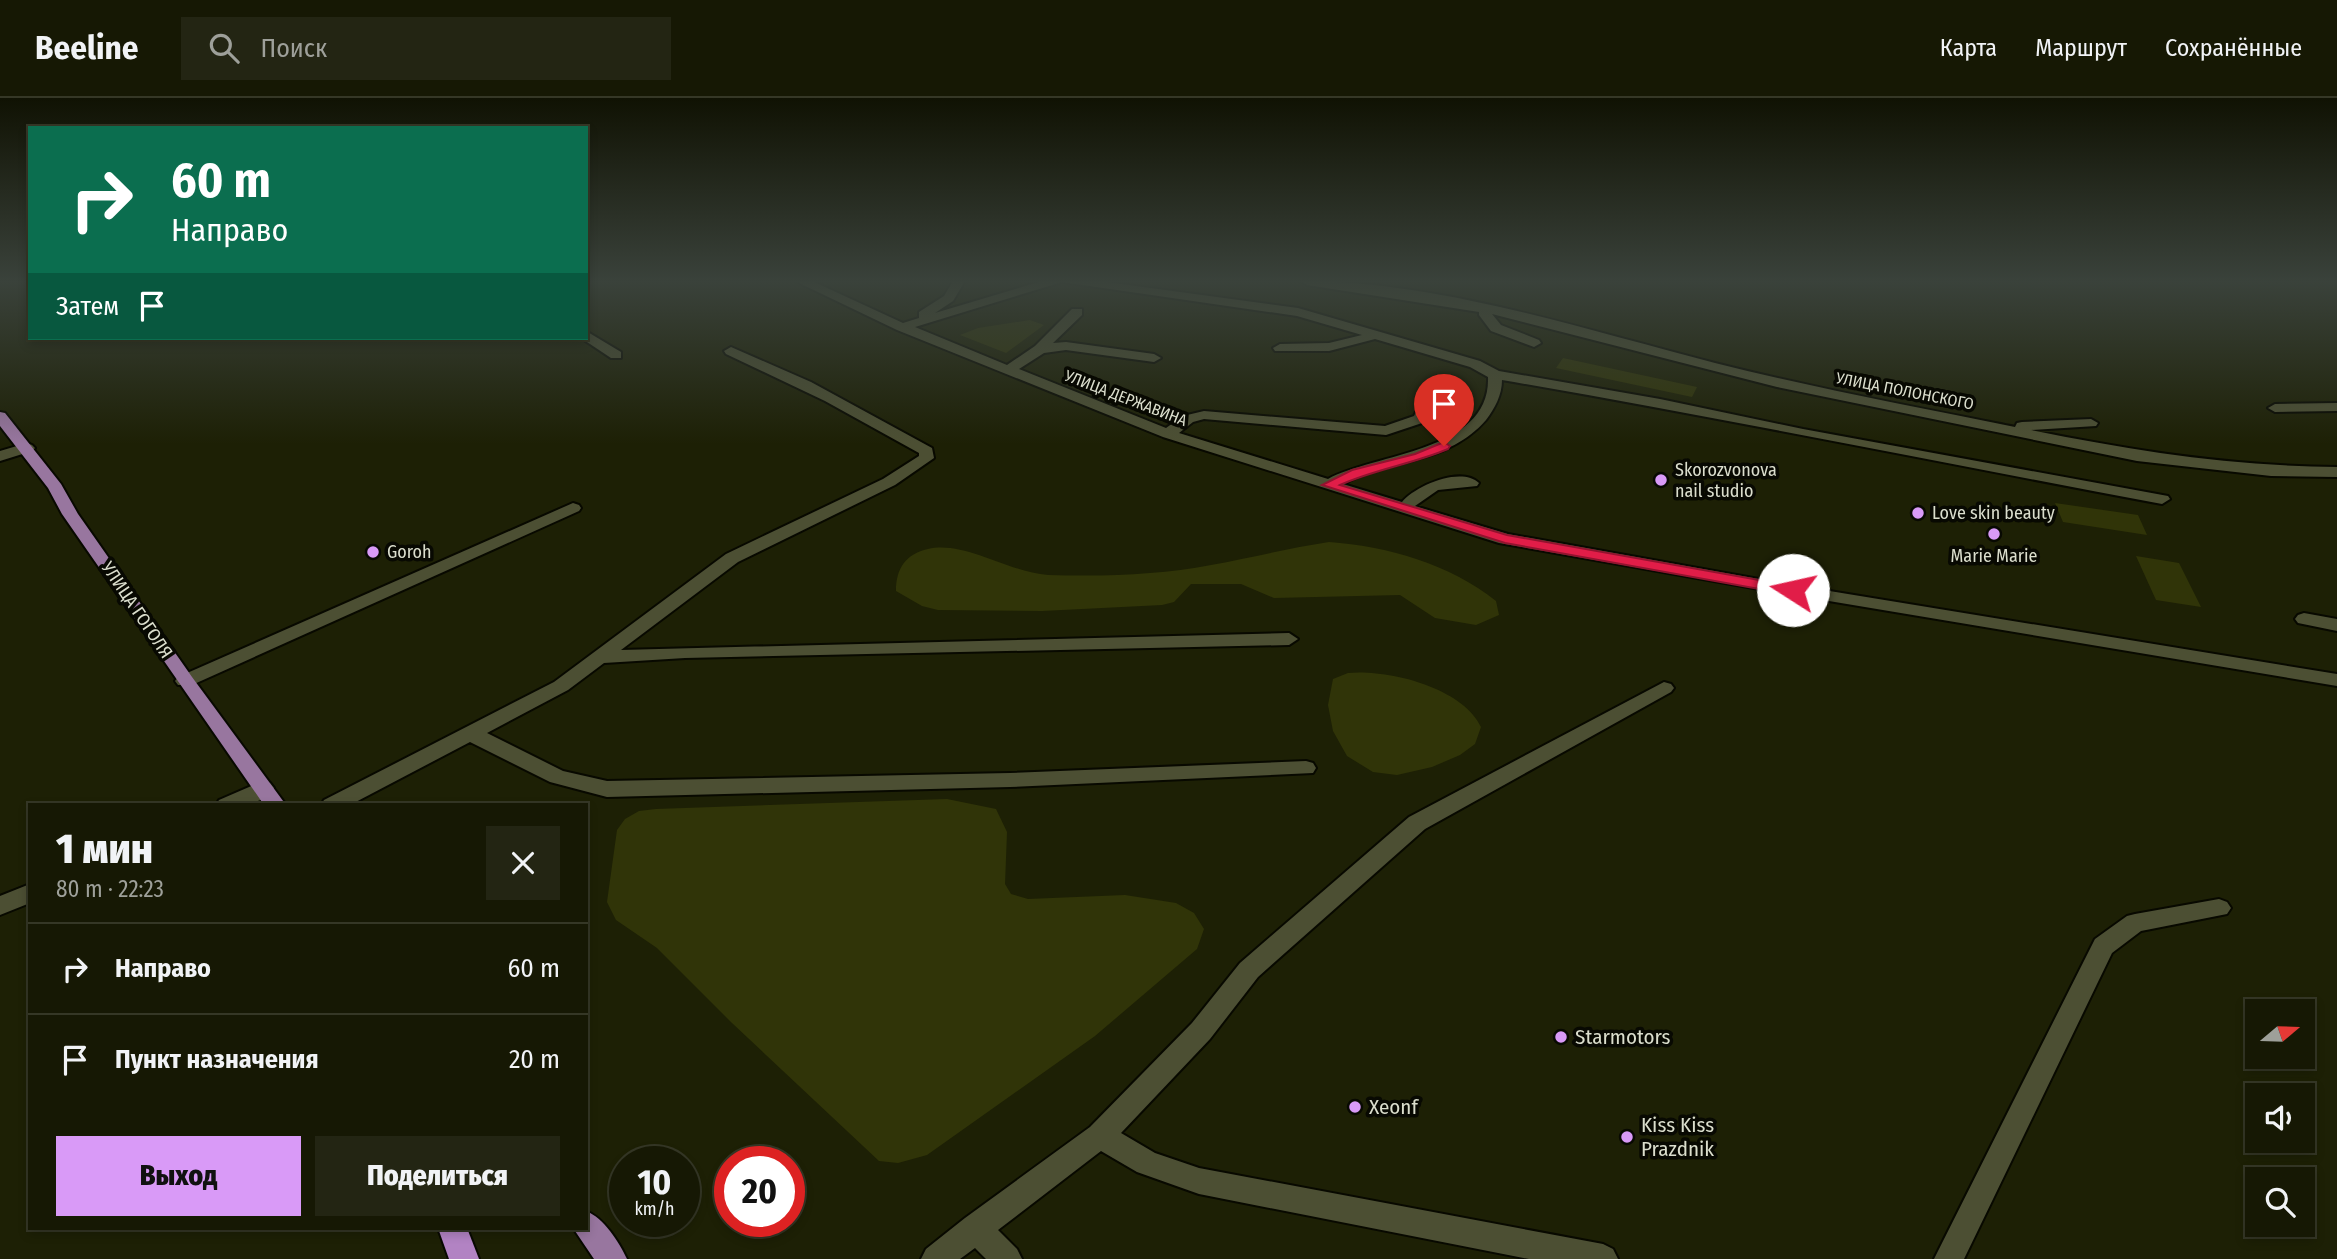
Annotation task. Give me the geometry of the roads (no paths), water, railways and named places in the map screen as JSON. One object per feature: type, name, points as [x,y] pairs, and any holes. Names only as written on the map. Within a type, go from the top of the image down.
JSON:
[{"type":"highway","points":[[453,1230],[464,1259]]},
{"type":"main road","name":"УЛИЦА ГОГОЛЯ","points":[[0,416],[27,448],[185,681],[269,796]]},
{"type":"main road","points":[[588,1228],[612,1259]]},
{"type":"lane","name":"УЛИЦА ДЕРЖАВИНА","points":[[922,335],[1168,434],[1505,539],[1793,590],[2337,680]]},
{"type":"lane","points":[[1007,371],[1040,349],[1054,335]]},
{"type":"lane","points":[[1280,348],[1343,344],[1361,341],[1373,335]]},
{"type":"lane","points":[[1379,335],[1475,364],[1495,374],[1556,383],[1803,433],[2162,499]]},
{"type":"lane","points":[[1514,335],[1534,343]]},
{"type":"lane","name":"УЛИЦА ПОЛОНСКОГО","points":[[1586,335],[1777,383],[2137,456],[2214,466],[2337,472]]},
{"type":"lane","points":[[588,336],[617,355]]},
{"type":"lane","points":[[1040,349],[1066,346],[1154,358]]},
{"type":"lane","points":[[336,803],[561,686],[732,558],[889,482],[926,458],[927,451],[865,415],[789,375],[731,351]]},
{"type":"lane","points":[[1329,485],[1356,473],[1420,457],[1466,433],[1474,427],[1494,397],[1495,374]]},
{"type":"lane","points":[[1168,434],[1188,419],[1218,414],[1386,431],[1420,419],[1431,395]]},
{"type":"lane","points":[[2275,408],[2337,407]]},
{"type":"lane","points":[[2009,430],[2029,425],[2091,423]]},
{"type":"lane","points":[[0,456],[27,448]]},
{"type":"lane","points":[[1404,509],[1422,489],[1443,484],[1471,483]]},
{"type":"lane","points":[[185,681],[573,508]]},
{"type":"lane","points":[[2304,619],[2337,625]]},
{"type":"lane","points":[[599,657],[685,652],[1289,639]]},
{"type":"lane","points":[[936,1259],[1100,1136],[1201,1031],[1249,970],[1417,823],[1664,688]]},
{"type":"lane","points":[[470,733],[557,777],[607,789],[1010,780],[1306,768]]},
{"type":"lane","points":[[236,803],[269,796]]},
{"type":"lane","points":[[0,906],[28,894]]},
{"type":"lane","points":[[1949,1259],[2103,946],[2135,923],[2219,908]]},
{"type":"lane","points":[[1100,1136],[1147,1163],[1199,1181],[1603,1259]]},
{"type":"lane","points":[[975,1228],[1007,1259]]},
{"type":"place","name":"Skorozvonova nail studio","points":[[1661,480]]},
{"type":"place","name":"Love skin beauty","points":[[1918,513]]},
{"type":"place","name":"Marie Marie","points":[[1994,534]]},
{"type":"place","name":"Goroh","points":[[373,552]]},
{"type":"place","name":"Starmotors","points":[[1561,1037]]},
{"type":"place","name":"Xeonf","points":[[1355,1107]]},
{"type":"place","name":"Kiss Kiss Prazdnik","points":[[1627,1137]]}]
